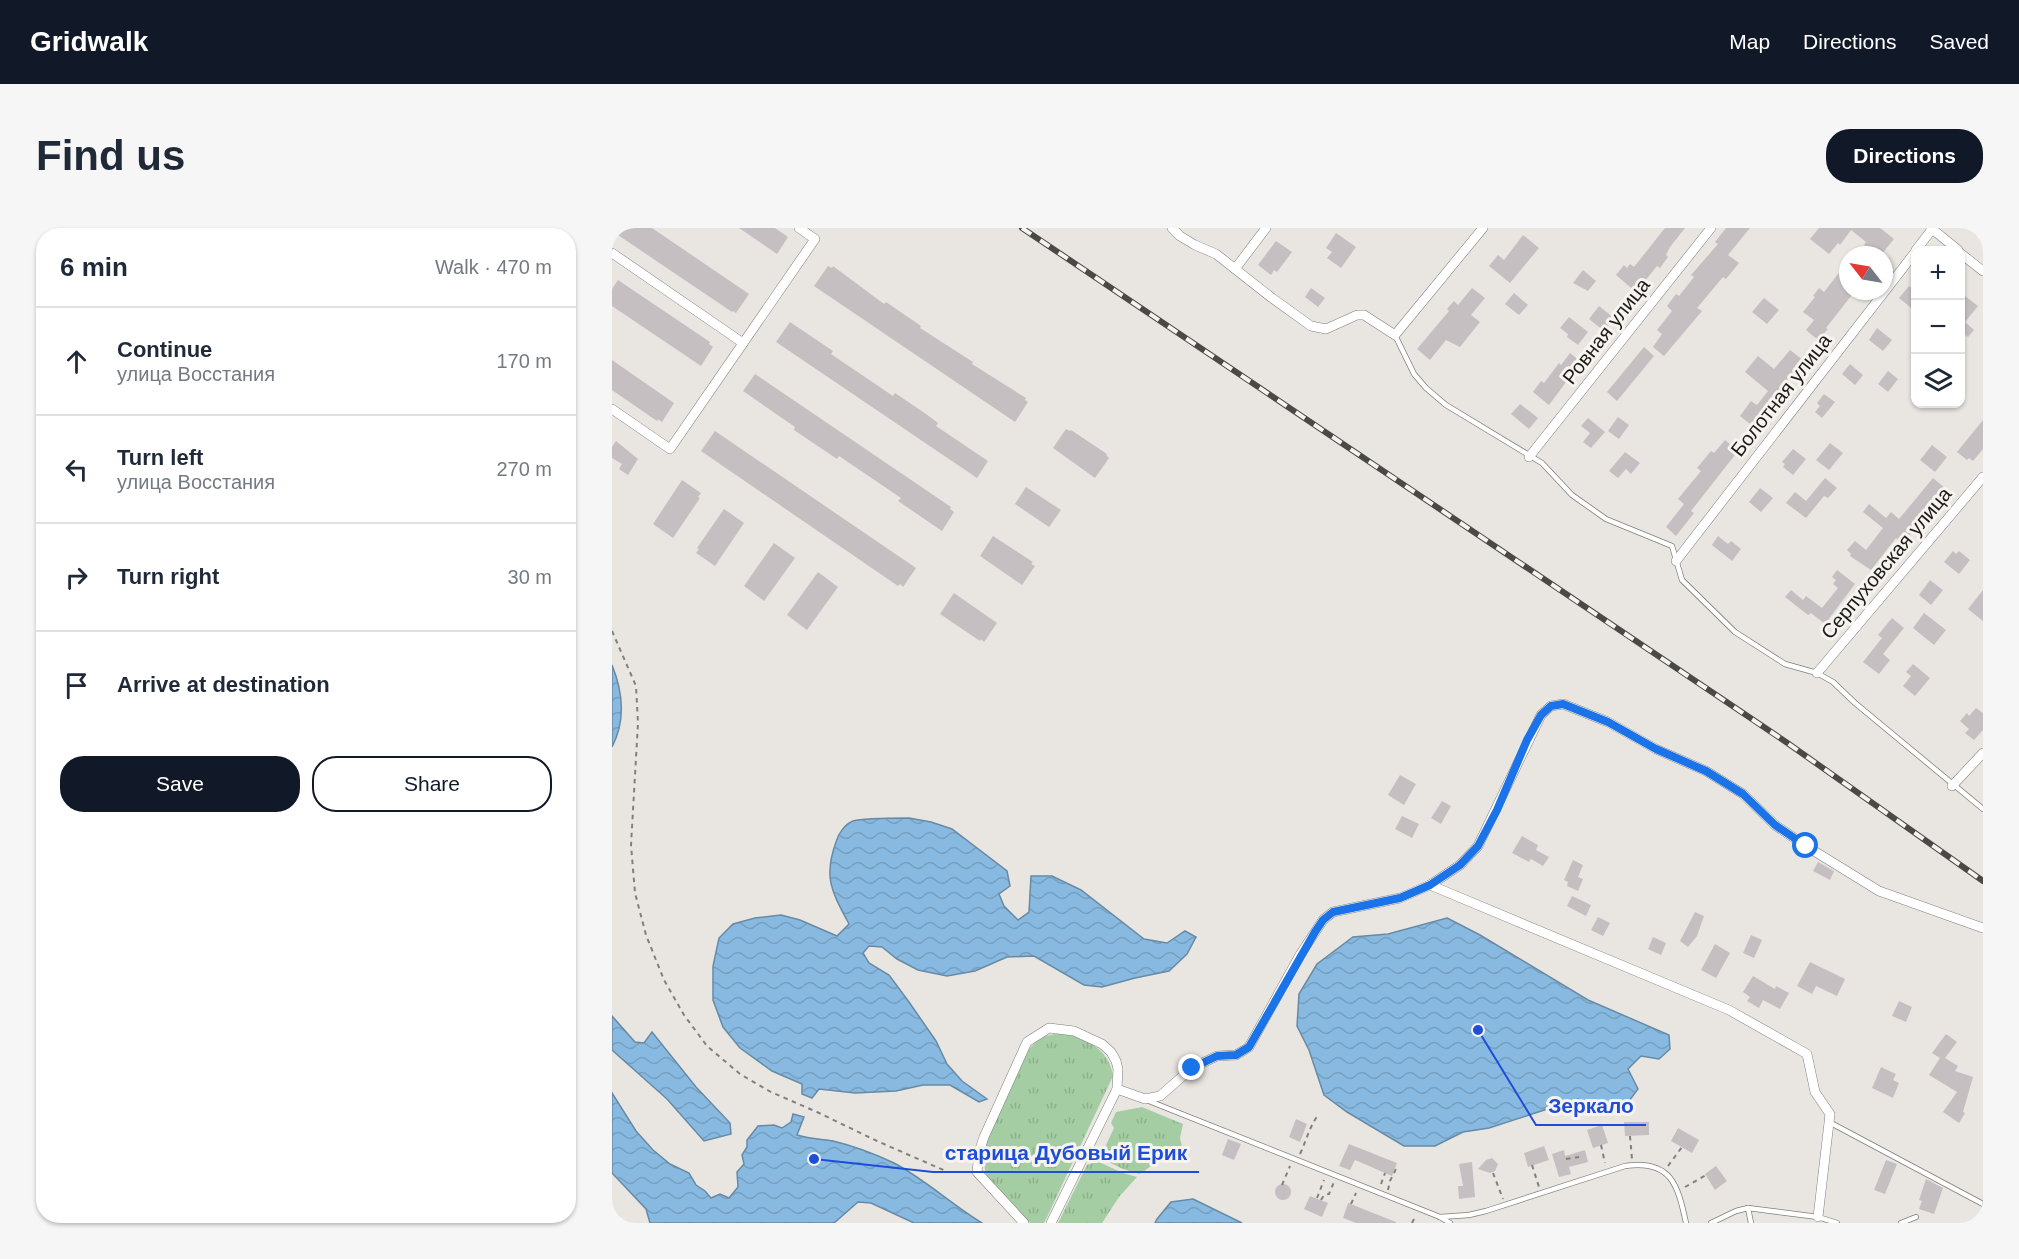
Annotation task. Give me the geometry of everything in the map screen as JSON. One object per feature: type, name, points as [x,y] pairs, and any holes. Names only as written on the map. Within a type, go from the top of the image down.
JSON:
[{"type":"street","points":[[612,409],[670,449],[815,239],[799,228]]},
{"type":"street","points":[[1172,228],[1180,236],[1216,254],[1311,326],[1326,328],[1357,315],[1364,315],[1395,335],[1483,228]]},
{"type":"street","points":[[1235,269],[1266,228]]},
{"type":"street","name":"Ровная улица","points":[[1529,457],[1711,228]]},
{"type":"street","points":[[1932,228],[1953,246]]},
{"type":"street","name":"Болотная улица","points":[[1919,246],[1932,228]]},
{"type":"street","points":[[612,253],[743,343]]},
{"type":"street","points":[[1965,256],[1983,271]]},
{"type":"street","name":"Болотная улица","points":[[1676,561],[1911,257]]},
{"type":"street","name":"Серпуховская улица","points":[[1817,673],[1983,477]]},
{"type":"street","points":[[1117,1089],[1145,1099],[1160,1096],[1171,1089],[1181,1076],[1204,1062],[1217,1056],[1236,1055],[1249,1047],[1300,955],[1323,920],[1333,912],[1400,898],[1430,885],[1460,865],[1478,846],[1541,715],[1551,706],[1563,704],[1608,722],[1656,749],[1706,771],[1743,794],[1775,825],[1798,841],[1879,891],[1983,928]]},
{"type":"street","points":[[1952,786],[1983,753]]},
{"type":"street","points":[[1430,885],[1730,1010],[1806,1054],[1815,1092],[1830,1114],[1818,1218]]},
{"type":"street","points":[[1024,1223],[977,1172],[979,1152],[1027,1042],[1049,1028],[1061,1028],[1074,1031],[1102,1044],[1111,1052],[1118,1069],[1117,1089],[1051,1223]]},
{"type":"lane","points":[[1395,335],[1414,374],[1446,405],[1542,463],[1572,495],[1606,519],[1672,546],[1682,580],[1735,632],[1785,664],[1817,673],[1833,682],[1952,786],[1983,809]]},
{"type":"lane","points":[[1145,1099],[1440,1216],[1450,1223]]},
{"type":"lane","points":[[1829,1122],[1983,1204]]},
{"type":"lane","points":[[1440,1216],[1469,1215],[1633,1165],[1652,1165],[1665,1171],[1677,1191],[1686,1223]]},
{"type":"lane","points":[[1748,1208],[1751,1223]]},
{"type":"lane","points":[[1711,1223],[1736,1210],[1748,1208],[1837,1223]]},
{"type":"lane","points":[[1901,1223],[1916,1217]]},
{"type":"path","points":[[612,631],[636,686],[638,723],[632,845],[635,893],[646,936],[664,980],[684,1015],[707,1046],[740,1074],[771,1092],[877,1142],[948,1172],[977,1172]]},
{"type":"path","points":[[1282,1185],[1306,1142],[1308,1130],[1318,1115]]},
{"type":"path","points":[[1630,1136],[1633,1165]]},
{"type":"path","points":[[1601,1145],[1608,1172]]},
{"type":"path","points":[[1665,1171],[1682,1147]]},
{"type":"path","points":[[1566,1159],[1579,1157]]},
{"type":"path","points":[[1532,1166],[1541,1193]]},
{"type":"path","points":[[1386,1195],[1396,1169]]},
{"type":"path","points":[[1317,1198],[1327,1171]]},
{"type":"path","points":[[1378,1192],[1385,1173]]},
{"type":"path","points":[[1493,1173],[1505,1204]]},
{"type":"path","points":[[1677,1191],[1706,1175]]},
{"type":"path","points":[[1321,1200],[1324,1195],[1329,1194],[1337,1176]]},
{"type":"path","points":[[1383,1178],[1390,1181]]},
{"type":"path","points":[[1351,1204],[1359,1184]]},
{"type":"green space","points":[[1060,1033],[1087,1041],[1094,1046],[1107,1058],[1113,1076],[1044,1223],[1030,1223],[989,1181],[984,1163],[985,1144],[1028,1050],[1041,1037]]},
{"type":"green space","points":[[1142,1107],[1183,1124],[1180,1138],[1183,1151],[1162,1158],[1140,1174],[1100,1158],[1114,1128],[1111,1123],[1116,1112]]},
{"type":"green space","points":[[1097,1161],[1137,1177],[1119,1197],[1102,1223],[1058,1223],[1087,1165]]},
{"type":"water","points":[[612,665],[621,696],[621,716],[612,747]]},
{"type":"water","points":[[909,818],[952,829],[1007,871],[1010,886],[999,894],[1004,906],[1018,920],[1029,912],[1031,876],[1052,876],[1081,890],[1144,939],[1167,943],[1185,931],[1196,937],[1187,954],[1169,971],[1102,987],[1084,985],[1034,956],[1007,957],[975,971],[947,976],[918,970],[897,959],[882,947],[869,946],[863,953],[869,963],[889,975],[936,1041],[947,1064],[962,1081],[987,1099],[979,1102],[950,1085],[923,1085],[896,1091],[855,1093],[819,1089],[812,1098],[802,1094],[802,1084],[772,1071],[740,1048],[723,1027],[713,1000],[713,966],[719,938],[733,924],[755,918],[781,915],[800,920],[837,936],[849,924],[834,893],[830,875],[832,855],[840,833],[847,824],[853,821]]},
{"type":"water","points":[[1447,918],[1480,935],[1588,1000],[1669,1035],[1670,1049],[1659,1059],[1641,1056],[1628,1069],[1638,1089],[1629,1101],[1607,1107],[1578,1099],[1489,1128],[1463,1132],[1435,1146],[1404,1146],[1347,1112],[1324,1095],[1309,1050],[1297,1026],[1299,994],[1317,964],[1353,937],[1388,934]]},
{"type":"water","points":[[612,1016],[635,1042],[644,1043],[652,1032],[696,1087],[730,1123],[731,1134],[704,1141],[667,1099],[612,1050]]},
{"type":"water","points":[[612,1093],[636,1131],[653,1150],[670,1164],[689,1173],[696,1185],[711,1198],[720,1194],[729,1198],[738,1187],[737,1172],[744,1164],[742,1155],[747,1147],[747,1140],[758,1126],[774,1125],[782,1128],[791,1122],[793,1114],[804,1117],[797,1135],[841,1143],[894,1163],[982,1223],[914,1223],[871,1203],[858,1202],[834,1223],[650,1223],[646,1209],[612,1173]]},
{"type":"water","points":[[1193,1199],[1242,1223],[1155,1223],[1171,1202]]},
{"type":"building","points":[[612,228],[652,228],[749,294],[736,313],[732,312],[612,231]]},
{"type":"building","points":[[739,228],[775,228],[788,237],[777,254]]},
{"type":"building","points":[[1665,228],[1685,228],[1670,247],[1666,255],[1668,257],[1660,268],[1657,266],[1636,292],[1616,275],[1624,265],[1627,268],[1630,264],[1634,267]]},
{"type":"building","points":[[1726,228],[1750,228],[1728,255],[1739,263],[1726,279],[1723,277],[1697,308],[1702,311],[1664,356],[1653,347],[1662,334],[1657,330],[1672,311],[1667,306],[1676,294],[1679,296],[1694,277],[1691,275],[1718,244],[1715,242]]},
{"type":"building","points":[[1819,228],[1880,228],[1894,239],[1888,246],[1865,246],[1866,242],[1851,230],[1840,245],[1838,243],[1829,254],[1810,239]]},
{"type":"building","points":[[1336,233],[1356,247],[1341,268],[1327,258],[1332,252],[1326,248]]},
{"type":"building","points":[[1523,235],[1539,248],[1510,283],[1489,266],[1498,255],[1504,260]]},
{"type":"building","points":[[1276,241],[1292,252],[1277,272],[1274,270],[1271,275],[1258,265]]},
{"type":"building","points":[[828,266],[832,268],[833,266],[884,304],[886,302],[921,326],[920,328],[973,362],[972,364],[1026,398],[1028,402],[1015,422],[814,286]]},
{"type":"building","points":[[1583,270],[1596,281],[1588,291],[1573,283]]},
{"type":"building","points":[[1839,273],[1839,300],[1848,300],[1818,340],[1806,330],[1814,320],[1803,312],[1819,288],[1824,292]]},
{"type":"building","points":[[618,280],[710,342],[709,344],[713,347],[701,366],[612,306],[612,289]]},
{"type":"building","points":[[1909,286],[1911,288],[1911,308],[1899,298]]},
{"type":"building","points":[[1311,288],[1325,298],[1318,307],[1305,297]]},
{"type":"building","points":[[1472,288],[1485,298],[1471,315],[1480,322],[1460,347],[1446,340],[1430,360],[1417,349],[1449,311],[1447,309],[1454,301],[1458,305]]},
{"type":"building","points":[[1514,293],[1528,305],[1519,315],[1505,304]]},
{"type":"building","points":[[1965,296],[1978,306],[1965,322]]},
{"type":"building","points":[[1764,298],[1779,310],[1767,324],[1752,312]]},
{"type":"building","points":[[1599,306],[1614,318],[1604,331],[1589,319]]},
{"type":"building","points":[[1569,317],[1588,332],[1578,345],[1560,328]]},
{"type":"building","points":[[790,322],[833,351],[831,354],[893,396],[895,393],[926,414],[938,423],[936,426],[988,461],[977,478],[776,342]]},
{"type":"building","points":[[1965,322],[1974,330],[1968,337],[1965,335]]},
{"type":"building","points":[[1877,328],[1892,340],[1883,351],[1869,340]]},
{"type":"building","points":[[1644,347],[1654,356],[1617,401],[1607,392]]},
{"type":"building","points":[[1790,350],[1808,364],[1797,378],[1792,374],[1780,390],[1789,397],[1783,405],[1776,399],[1754,427],[1740,416],[1751,401],[1757,405],[1768,391],[1745,372],[1758,356],[1774,369]]},
{"type":"building","points":[[1570,353],[1581,362],[1549,405],[1533,392]]},
{"type":"building","points":[[612,360],[674,403],[662,422],[658,419],[657,421],[612,390]]},
{"type":"building","points":[[1850,364],[1863,375],[1855,385],[1842,374]]},
{"type":"building","points":[[1888,371],[1898,379],[1888,392],[1878,384]]},
{"type":"building","points":[[755,374],[951,507],[950,509],[954,512],[942,531],[898,501],[901,498],[839,456],[837,459],[794,430],[795,427],[743,391]]},
{"type":"building","points":[[1824,394],[1835,402],[1822,418],[1815,412],[1820,406],[1817,403]]},
{"type":"building","points":[[1520,404],[1538,418],[1529,429],[1511,414]]},
{"type":"building","points":[[1618,417],[1629,425],[1619,439],[1608,431]]},
{"type":"building","points":[[1588,418],[1605,432],[1591,448],[1583,442],[1590,433],[1581,426]]},
{"type":"building","points":[[1983,420],[1983,449],[1973,461],[1969,458],[1967,460],[1957,452]]},
{"type":"building","points":[[1066,429],[1107,454],[1109,458],[1095,478],[1053,448]]},
{"type":"building","points":[[715,431],[916,568],[903,587],[900,584],[898,586],[701,451]]},
{"type":"building","points":[[1725,440],[1738,451],[1691,511],[1694,513],[1676,536],[1666,527],[1684,504],[1678,499],[1701,471],[1697,468],[1711,451],[1714,453]]},
{"type":"building","points":[[616,441],[638,459],[628,475],[619,469],[622,464],[612,458],[612,447]]},
{"type":"building","points":[[1830,443],[1843,453],[1829,470],[1816,460]]},
{"type":"building","points":[[1932,445],[1947,457],[1935,472],[1920,460]]},
{"type":"building","points":[[1793,449],[1806,459],[1793,475],[1783,467],[1785,464],[1782,462]]},
{"type":"building","points":[[1625,452],[1640,463],[1631,474],[1626,469],[1618,478],[1609,471]]},
{"type":"building","points":[[1825,478],[1837,488],[1828,498],[1824,496],[1806,518],[1786,503],[1795,492],[1806,501]]},
{"type":"building","points":[[1933,478],[1946,489],[1912,529],[1914,530],[1903,544],[1896,538],[1871,570],[1850,556],[1847,550],[1855,541],[1866,550],[1883,528],[1863,512],[1869,504],[1886,518],[1891,512],[1899,519]]},
{"type":"building","points":[[682,480],[701,493],[673,538],[653,524]]},
{"type":"building","points":[[1026,487],[1061,510],[1049,527],[1015,504]]},
{"type":"building","points":[[1760,488],[1773,498],[1761,512],[1749,502]]},
{"type":"building","points":[[724,509],[744,523],[715,566],[696,553],[699,549],[697,548]]},
{"type":"building","points":[[993,536],[1033,562],[1031,564],[1035,566],[1022,585],[980,556]]},
{"type":"building","points":[[1718,536],[1728,544],[1731,541],[1741,549],[1732,561],[1712,545]]},
{"type":"building","points":[[774,543],[795,558],[764,601],[744,586]]},
{"type":"building","points":[[1953,551],[1956,554],[1959,551],[1970,560],[1959,574],[1944,562]]},
{"type":"building","points":[[1837,570],[1855,584],[1825,624],[1811,613],[1808,615],[1785,597],[1791,590],[1803,600],[1806,596],[1822,608],[1838,588],[1833,584],[1836,580],[1832,577]]},
{"type":"building","points":[[818,572],[838,587],[807,630],[787,615]]},
{"type":"building","points":[[1930,580],[1943,590],[1931,605],[1919,595]]},
{"type":"building","points":[[1983,590],[1983,621],[1968,609]]},
{"type":"building","points":[[954,593],[997,623],[984,642],[940,614]]},
{"type":"building","points":[[1924,613],[1946,630],[1934,645],[1913,628]]},
{"type":"building","points":[[1892,618],[1904,628],[1883,654],[1890,660],[1879,674],[1863,662],[1882,638],[1878,635]]},
{"type":"building","points":[[1913,664],[1930,678],[1915,696],[1903,686],[1911,676],[1906,672]]},
{"type":"building","points":[[1976,708],[1983,713],[1983,730],[1974,740],[1965,733],[1969,729],[1960,721]]},
{"type":"building","points":[[1400,775],[1416,784],[1404,805],[1388,795]]},
{"type":"building","points":[[1442,801],[1451,806],[1441,824],[1431,818]]},
{"type":"building","points":[[1402,816],[1419,824],[1412,838],[1395,829]]},
{"type":"building","points":[[1522,836],[1538,845],[1536,850],[1549,857],[1543,866],[1531,859],[1529,862],[1512,853]]},
{"type":"building","points":[[1573,860],[1583,865],[1578,877],[1583,879],[1578,891],[1567,886],[1568,882],[1564,880]]},
{"type":"building","points":[[1818,862],[1834,871],[1830,880],[1813,871]]},
{"type":"building","points":[[1572,896],[1591,905],[1586,916],[1567,906]]},
{"type":"building","points":[[1695,912],[1704,916],[1697,936],[1688,947],[1680,941]]},
{"type":"building","points":[[1598,917],[1610,923],[1603,936],[1591,930]]},
{"type":"building","points":[[1751,935],[1762,940],[1754,958],[1743,953]]},
{"type":"building","points":[[1653,937],[1666,943],[1661,955],[1648,949]]},
{"type":"building","points":[[1715,944],[1730,953],[1716,978],[1701,970]]},
{"type":"building","points":[[1810,962],[1845,979],[1837,996],[1816,986],[1812,994],[1797,986]]},
{"type":"building","points":[[1753,976],[1775,989],[1776,986],[1789,993],[1780,1009],[1763,1000],[1759,1008],[1747,1001],[1750,997],[1743,992]]},
{"type":"building","points":[[1899,1001],[1912,1007],[1906,1022],[1892,1016]]},
{"type":"building","points":[[1946,1034],[1957,1042],[1945,1058],[1958,1066],[1955,1071],[1973,1077],[1963,1112],[1965,1113],[1959,1123],[1943,1112],[1957,1092],[1929,1075],[1940,1058],[1932,1053]]},
{"type":"building","points":[[1881,1067],[1896,1074],[1893,1080],[1899,1083],[1893,1098],[1872,1088]]},
{"type":"building","points":[[1296,1119],[1307,1124],[1300,1142],[1289,1137]]},
{"type":"building","points":[[1624,1122],[1649,1122],[1649,1135],[1625,1136]]},
{"type":"building","points":[[1602,1125],[1608,1143],[1593,1148],[1587,1130]]},
{"type":"building","points":[[1678,1128],[1699,1140],[1692,1153],[1671,1141]]},
{"type":"building","points":[[1228,1139],[1241,1144],[1234,1160],[1222,1155]]},
{"type":"building","points":[[1349,1144],[1397,1163],[1392,1176],[1355,1160],[1350,1170],[1339,1166]]},
{"type":"building","points":[[1544,1146],[1549,1160],[1528,1167],[1524,1153]]},
{"type":"building","points":[[1564,1150],[1565,1156],[1585,1150],[1588,1162],[1569,1167],[1571,1174],[1559,1177],[1552,1154]]},
{"type":"building","points":[[1492,1158],[1498,1164],[1495,1171],[1490,1173],[1478,1169],[1486,1160]]},
{"type":"building","points":[[1886,1160],[1897,1164],[1885,1194],[1874,1190]]},
{"type":"building","points":[[1472,1162],[1475,1197],[1459,1199],[1458,1186],[1463,1186],[1459,1164]]},
{"type":"building","points":[[1716,1166],[1727,1181],[1715,1190],[1705,1174]]},
{"type":"building","points":[[1926,1179],[1943,1188],[1934,1214],[1919,1209],[1922,1201],[1919,1200]]},
{"type":"building","points":[[1283,1184],[1291,1192],[1283,1200],[1275,1192]]},
{"type":"building","points":[[1310,1196],[1328,1203],[1322,1217],[1304,1209]]},
{"type":"building","points":[[1348,1203],[1396,1223],[1356,1223],[1343,1218]]},
{"type":"railway","points":[[1022,228],[1786,742],[1983,881]]},
{"type":"place","name":"Зеркало","points":[[1478,1030]]},
{"type":"place","name":"старица Дубовый Ерик","points":[[814,1159]]},
{"type":"route","points":[[1192,1068],[1217,1056],[1236,1055],[1249,1047],[1300,955],[1323,920],[1333,912],[1400,898],[1430,885],[1460,865],[1478,846],[1497,810],[1527,740],[1541,715],[1551,706],[1563,704],[1608,722],[1656,749],[1706,771],[1743,794],[1775,825],[1806,846]]}]
